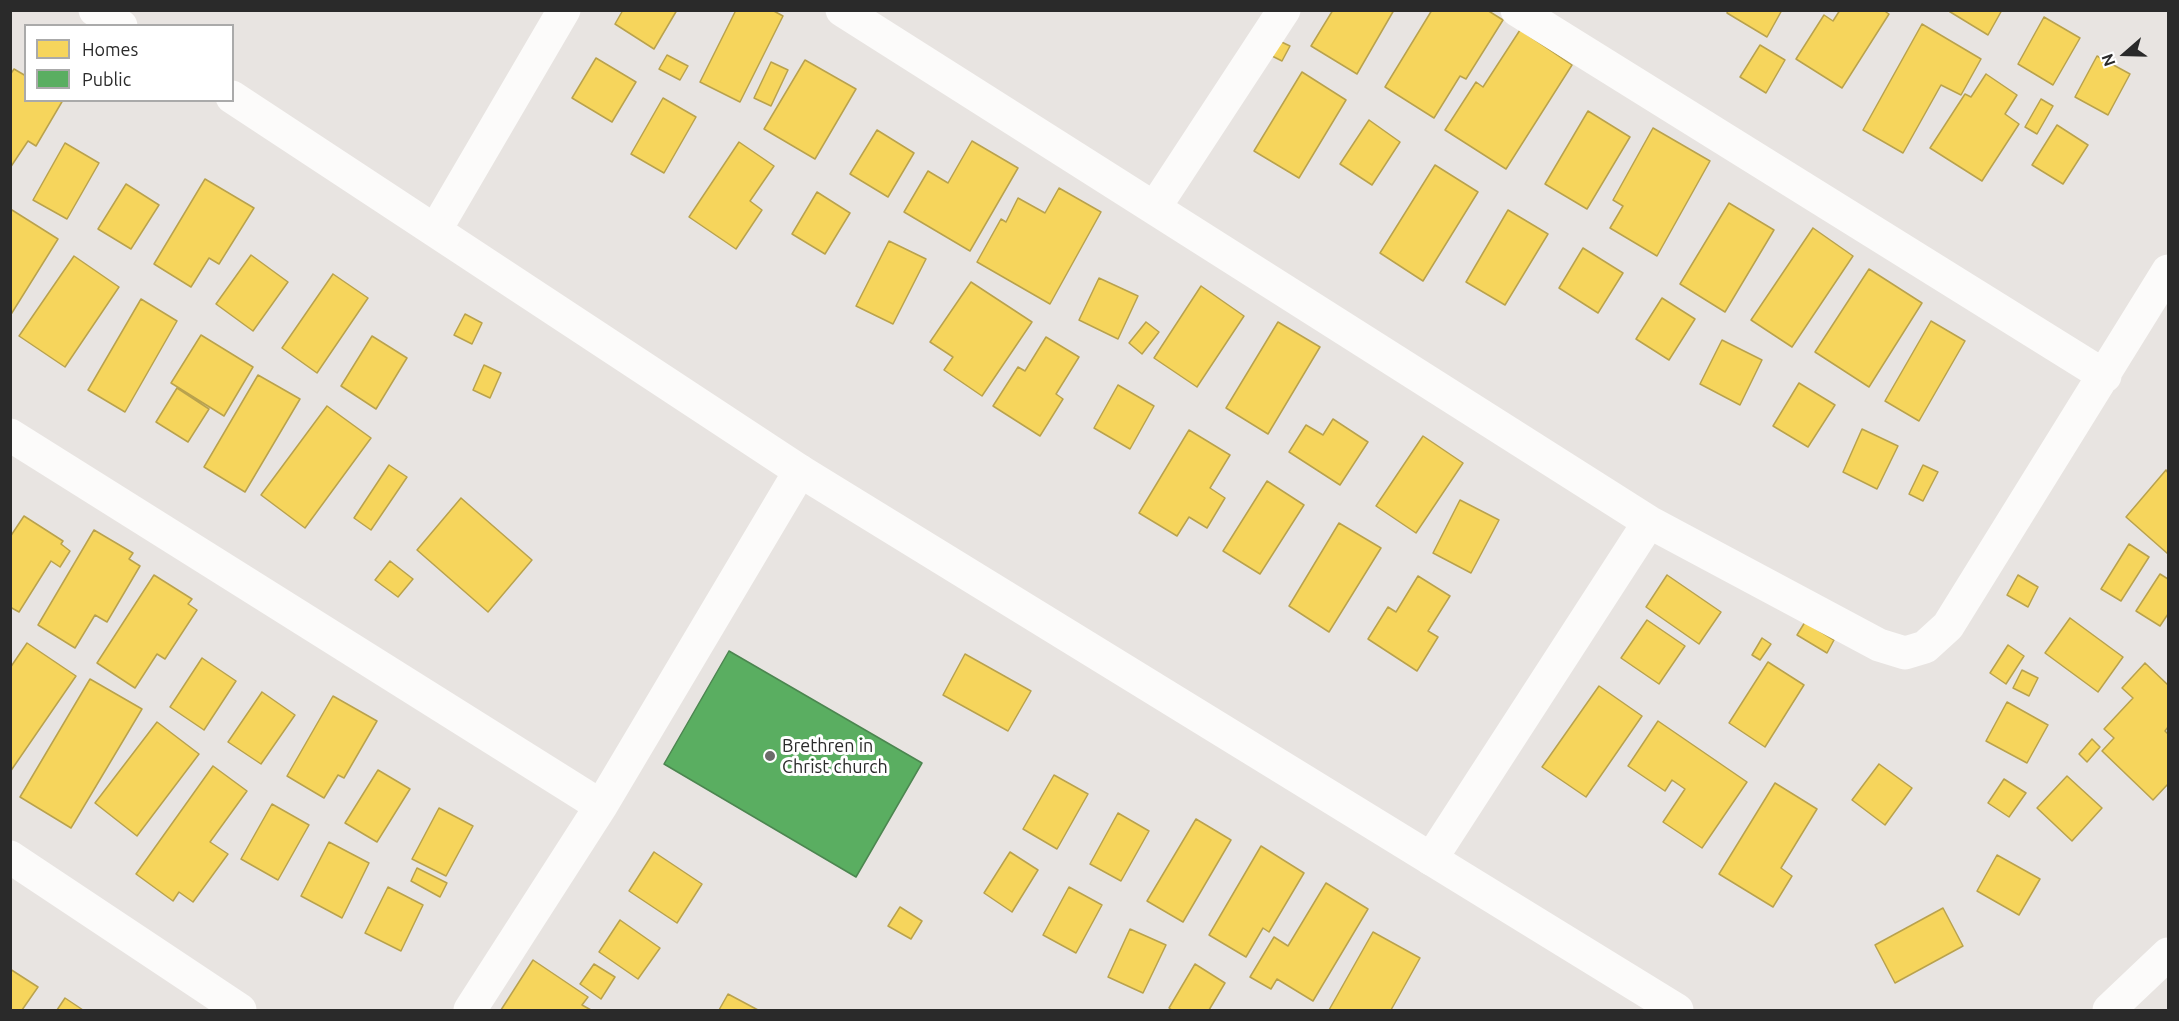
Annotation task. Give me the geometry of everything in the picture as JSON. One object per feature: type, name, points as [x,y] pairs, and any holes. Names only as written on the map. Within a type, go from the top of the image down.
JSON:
[{"type":"street","points":[[95,10],[118,24]]},
{"type":"street","points":[[436,229],[564,10]]},
{"type":"street","points":[[842,10],[1649,522],[1879,645],[1905,653],[1925,647],[1948,626],[2169,271]]},
{"type":"street","points":[[1155,207],[1284,10]]},
{"type":"street","points":[[1517,10],[2105,376]]},
{"type":"street","points":[[234,98],[436,229],[800,471],[1677,1011]]},
{"type":"street","points":[[10,435],[601,806]]},
{"type":"street","points":[[470,1011],[601,806],[800,471]]},
{"type":"street","points":[[1431,859],[1649,522]]},
{"type":"street","points":[[10,857],[240,1011]]},
{"type":"street","points":[[2109,1011],[2169,954]]},
{"type":"building: Homes","points":[[623,10],[677,10],[654,49],[615,24]]},
{"type":"building: Homes","points":[[736,10],[772,10],[783,16],[740,102],[700,82]]},
{"type":"building: Homes","points":[[1333,10],[1394,10],[1357,74],[1311,46]]},
{"type":"building: Homes","points":[[1432,10],[1487,10],[1503,20],[1466,79],[1460,76],[1434,118],[1385,87]]},
{"type":"building: Homes","points":[[1728,10],[1782,10],[1767,37],[1727,13]]},
{"type":"building: Homes","points":[[1840,10],[1883,10],[1889,14],[1842,88],[1796,59],[1824,15],[1833,21]]},
{"type":"building: Homes","points":[[1947,10],[2002,10],[1988,35]]},
{"type":"building: Homes","points":[[2044,17],[2080,38],[2053,85],[2018,64]]},
{"type":"building: Homes","points":[[1922,24],[1981,59],[1961,95],[1941,85],[1903,153],[1863,130]]},
{"type":"building: Homes","points":[[1520,30],[1572,65],[1506,169],[1445,130],[1476,82],[1483,87]]},
{"type":"building: Homes","points":[[1273,38],[1290,46],[1282,61],[1266,53]]},
{"type":"building: Homes","points":[[1760,45],[1785,60],[1766,93],[1740,77]]},
{"type":"building: Homes","points":[[667,55],[688,66],[680,80],[659,69]]},
{"type":"building: Homes","points":[[2097,56],[2130,74],[2108,115],[2075,97]]},
{"type":"building: Homes","points":[[596,58],[636,82],[612,122],[572,98]]},
{"type":"building: Homes","points":[[805,60],[856,89],[815,159],[764,129]]},
{"type":"building: Homes","points":[[771,62],[788,70],[771,106],[754,98]]},
{"type":"building: Homes","points":[[14,69],[24,75],[24,102],[62,102],[36,146],[28,141],[10,168],[10,75]]},
{"type":"building: Homes","points":[[1302,72],[1346,100],[1299,178],[1254,151]]},
{"type":"building: Homes","points":[[1986,74],[2017,95],[2005,114],[2019,124],[1982,181],[1930,148],[1965,94],[1971,97]]},
{"type":"building: Homes","points":[[663,98],[696,117],[664,173],[631,154]]},
{"type":"building: Homes","points":[[2041,99],[2053,106],[2037,134],[2025,127]]},
{"type":"building: Homes","points":[[1588,111],[1630,137],[1587,209],[1545,184]]},
{"type":"building: Homes","points":[[1369,120],[1400,142],[1372,185],[1340,164]]},
{"type":"building: Homes","points":[[2057,125],[2088,145],[2063,184],[2032,165]]},
{"type":"building: Homes","points":[[1653,128],[1710,161],[1657,256],[1610,228],[1623,206],[1613,200]]},
{"type":"building: Homes","points":[[877,130],[914,153],[888,197],[850,174]]},
{"type":"building: Homes","points":[[972,141],[1018,168],[970,251],[904,212],[928,171],[948,183]]},
{"type":"building: Homes","points":[[739,142],[774,166],[750,201],[762,210],[736,249],[689,217]]},
{"type":"building: Homes","points":[[65,143],[99,163],[67,219],[33,200]]},
{"type":"building: Homes","points":[[1435,165],[1478,192],[1423,281],[1380,253]]},
{"type":"building: Homes","points":[[205,179],[254,208],[219,264],[209,258],[191,287],[154,264]]},
{"type":"building: Homes","points":[[126,184],[159,205],[131,249],[98,229]]},
{"type":"building: Homes","points":[[1059,188],[1101,212],[1050,304],[977,262],[1001,219],[1006,222],[1018,198],[1045,213]]},
{"type":"building: Homes","points":[[817,192],[850,213],[825,254],[792,234]]},
{"type":"building: Homes","points":[[1729,203],[1774,230],[1725,312],[1680,284]]},
{"type":"building: Homes","points":[[12,210],[58,239],[10,316],[10,213]]},
{"type":"building: Homes","points":[[1508,210],[1548,234],[1505,305],[1466,282]]},
{"type":"building: Homes","points":[[1813,228],[1853,256],[1792,347],[1751,320]]},
{"type":"building: Homes","points":[[889,241],[926,259],[893,324],[856,306]]},
{"type":"building: Homes","points":[[1583,248],[1623,273],[1598,313],[1559,288]]},
{"type":"building: Homes","points":[[251,255],[288,282],[253,331],[216,304]]},
{"type":"building: Homes","points":[[74,256],[119,287],[65,367],[19,336]]},
{"type":"building: Homes","points":[[1869,269],[1922,303],[1869,387],[1815,352]]},
{"type":"building: Homes","points":[[333,274],[368,298],[317,373],[282,348]]},
{"type":"building: Homes","points":[[1099,278],[1138,296],[1118,339],[1079,320]]},
{"type":"building: Homes","points":[[971,282],[1032,322],[982,396],[944,370],[953,357],[930,342]]},
{"type":"building: Homes","points":[[1201,286],[1244,316],[1197,387],[1154,358]]},
{"type":"building: Homes","points":[[1662,298],[1695,319],[1669,360],[1636,339]]},
{"type":"building: Homes","points":[[141,299],[177,321],[125,412],[88,390]]},
{"type":"building: Homes","points":[[465,314],[482,323],[472,344],[454,335]]},
{"type":"building: Homes","points":[[1931,321],[1965,341],[1919,421],[1885,401]]},
{"type":"building: Homes","points":[[1146,322],[1159,332],[1142,354],[1129,343]]},
{"type":"building: Homes","points":[[1278,322],[1320,347],[1268,434],[1226,408]]},
{"type":"building: Homes","points":[[201,335],[253,367],[224,416],[171,383]]},
{"type":"building: Homes","points":[[372,336],[407,358],[376,409],[341,386]]},
{"type":"building: Homes","points":[[1046,337],[1079,357],[1056,394],[1063,399],[1040,436],[993,406],[1018,367],[1025,371]]},
{"type":"building: Homes","points":[[1722,340],[1762,360],[1740,405],[1700,384]]},
{"type":"building: Homes","points":[[484,365],[501,373],[490,398],[473,390]]},
{"type":"building: Homes","points":[[258,375],[300,399],[245,492],[204,467]]},
{"type":"building: Homes","points":[[1799,383],[1835,405],[1808,447],[1773,426]]},
{"type":"building: Homes","points":[[1118,385],[1154,406],[1130,449],[1094,428]]},
{"type":"building: Homes","points":[[177,388],[209,409],[188,442],[156,422]]},
{"type":"building: Homes","points":[[327,406],[371,438],[305,528],[261,495]]},
{"type":"building: Homes","points":[[1333,419],[1368,442],[1340,485],[1289,452],[1306,425],[1323,435]]},
{"type":"building: Homes","points":[[1862,429],[1898,446],[1877,489],[1843,472]]},
{"type":"building: Homes","points":[[1189,430],[1230,455],[1210,488],[1225,498],[1207,528],[1189,517],[1177,536],[1139,513]]},
{"type":"building: Homes","points":[[1423,436],[1463,463],[1416,533],[1376,506]]},
{"type":"building: Homes","points":[[389,465],[407,477],[371,530],[354,518]]},
{"type":"building: Homes","points":[[1923,465],[1938,472],[1923,501],[1909,494]]},
{"type":"building: Homes","points":[[2166,470],[2168,473],[2168,554],[2126,517]]},
{"type":"building: Homes","points":[[1267,481],[1304,505],[1260,574],[1223,551]]},
{"type":"building: Homes","points":[[461,498],[532,560],[488,612],[417,550]]},
{"type":"building: Homes","points":[[1460,500],[1499,520],[1471,573],[1433,553]]},
{"type":"building: Homes","points":[[24,516],[63,541],[61,544],[70,551],[60,567],[51,561],[19,612],[10,607],[10,537]]},
{"type":"building: Homes","points":[[1339,523],[1381,548],[1329,632],[1289,606]]},
{"type":"building: Homes","points":[[94,530],[133,553],[129,559],[140,566],[107,622],[95,615],[75,648],[38,625]]},
{"type":"building: Homes","points":[[2129,544],[2149,557],[2121,601],[2101,589]]},
{"type":"building: Homes","points":[[390,561],[413,579],[398,597],[375,580]]},
{"type":"building: Homes","points":[[2160,574],[2168,579],[2168,614],[2160,626],[2136,611]]},
{"type":"building: Homes","points":[[154,575],[192,599],[188,604],[197,610],[165,659],[157,654],[135,688],[97,663]]},
{"type":"building: Homes","points":[[1667,575],[1721,612],[1699,644],[1646,607]]},
{"type":"building: Homes","points":[[2018,575],[2038,587],[2028,607],[2007,595]]},
{"type":"building: Homes","points":[[1418,576],[1450,596],[1428,631],[1438,637],[1417,671],[1368,639],[1388,607],[1396,612]]},
{"type":"building: Homes","points":[[2070,618],[2123,657],[2098,692],[2045,653]]},
{"type":"building: Homes","points":[[1647,620],[1685,646],[1659,684],[1621,658]]},
{"type":"building: Homes","points":[[1805,622],[1834,640],[1827,653],[1797,635]]},
{"type":"building: Homes","points":[[1762,638],[1771,644],[1760,660],[1752,655]]},
{"type":"building: Homes","points":[[27,643],[76,676],[10,772],[10,668]]},
{"type":"building: Homes","points":[[2008,645],[2024,656],[2006,684],[1990,673]]},
{"type":"building: Homes","points":[[965,654],[1031,691],[1008,731],[943,695]]},
{"type":"building: Homes","points":[[202,658],[236,681],[204,730],[170,707]]},
{"type":"building: Homes","points":[[1768,662],[1804,685],[1765,747],[1729,723]]},
{"type":"building: Homes","points":[[2145,663],[2168,685],[2168,727],[2165,731],[2168,734],[2168,784],[2153,800],[2102,751],[2114,738],[2104,729],[2133,698],[2122,688]]},
{"type":"building: Homes","points":[[2022,670],[2038,678],[2029,696],[2013,688]]},
{"type":"building: Homes","points":[[90,679],[142,709],[71,828],[20,797]]},
{"type":"building: Homes","points":[[1599,686],[1642,716],[1586,797],[1542,767]]},
{"type":"building: Homes","points":[[262,692],[295,715],[261,764],[228,742]]},
{"type":"building: Homes","points":[[333,696],[377,721],[344,778],[338,775],[324,798],[287,776]]},
{"type":"building: Homes","points":[[2007,702],[2048,725],[2027,763],[1986,741]]},
{"type":"building: Homes","points":[[1658,721],[1747,782],[1702,848],[1663,822],[1685,789],[1672,780],[1665,791],[1628,766]]},
{"type":"building: Homes","points":[[157,722],[199,754],[137,836],[95,803]]},
{"type":"building: Homes","points":[[2092,739],[2100,747],[2087,762],[2079,754]]},
{"type":"building: Homes","points":[[1879,764],[1912,788],[1885,825],[1852,800]]},
{"type":"building: Homes","points":[[213,766],[247,791],[210,842],[228,854],[193,902],[179,892],[173,901],[136,874]]},
{"type":"building: Homes","points":[[378,770],[410,789],[377,842],[345,823]]},
{"type":"building: Homes","points":[[1054,775],[1088,794],[1057,849],[1023,829]]},
{"type":"building: Homes","points":[[2067,776],[2102,808],[2072,841],[2037,808]]},
{"type":"building: Homes","points":[[2004,779],[2026,793],[2009,817],[1988,803]]},
{"type":"building: Homes","points":[[1775,783],[1817,809],[1781,868],[1792,876],[1773,907],[1719,874]]},
{"type":"building: Homes","points":[[272,804],[309,825],[278,880],[241,859]]},
{"type":"building: Homes","points":[[439,808],[473,826],[446,876],[412,859]]},
{"type":"building: Homes","points":[[1118,813],[1149,831],[1121,881],[1090,864]]},
{"type":"building: Homes","points":[[1196,819],[1231,840],[1183,922],[1147,901]]},
{"type":"building: Homes","points":[[329,842],[369,863],[342,918],[301,896]]},
{"type":"building: Homes","points":[[1261,846],[1304,873],[1269,932],[1263,928],[1246,957],[1209,935]]},
{"type":"building: Homes","points":[[654,852],[702,884],[677,923],[629,891]]},
{"type":"building: Homes","points":[[1010,852],[1038,870],[1012,912],[984,893]]},
{"type":"building: Homes","points":[[1997,855],[2040,879],[2019,915],[1977,891]]},
{"type":"building: Homes","points":[[417,868],[447,883],[440,897],[411,881]]},
{"type":"building: Homes","points":[[1326,883],[1368,909],[1313,1001],[1277,979],[1271,989],[1250,977],[1274,937],[1288,946]]},
{"type":"building: Homes","points":[[388,887],[423,905],[401,951],[365,933]]},
{"type":"building: Homes","points":[[1069,887],[1102,905],[1076,953],[1043,935]]},
{"type":"building: Homes","points":[[900,907],[922,921],[911,939],[888,926]]},
{"type":"building: Homes","points":[[1943,908],[1963,946],[1895,983],[1875,945]]},
{"type":"building: Homes","points":[[620,920],[660,948],[638,979],[599,952]]},
{"type":"building: Homes","points":[[1130,929],[1166,945],[1143,993],[1108,977]]},
{"type":"building: Homes","points":[[1373,932],[1420,958],[1391,1010],[1329,1010]]},
{"type":"building: Homes","points":[[533,960],[588,997],[582,1005],[591,1010],[501,1010]]},
{"type":"building: Homes","points":[[594,964],[615,977],[601,999],[580,984]]},
{"type":"building: Homes","points":[[1195,964],[1225,983],[1209,1010],[1172,1010],[1169,1008]]},
{"type":"building: Homes","points":[[10,969],[38,987],[22,1010],[10,1010]]},
{"type":"building: Homes","points":[[728,994],[758,1010],[719,1010]]},
{"type":"building: Homes","points":[[65,998],[83,1010],[57,1010]]},
{"type":"building: Public","points":[[729,651],[922,763],[856,877],[664,764]]},
{"type":"place","name":"Brethren in Christ church","points":[[770,756]]}]
